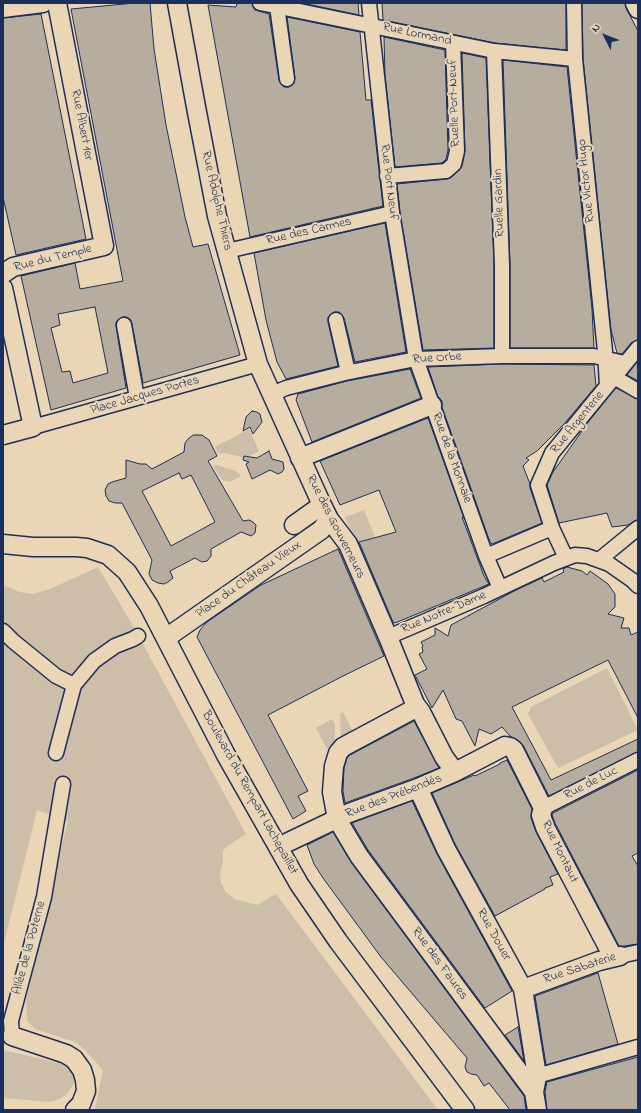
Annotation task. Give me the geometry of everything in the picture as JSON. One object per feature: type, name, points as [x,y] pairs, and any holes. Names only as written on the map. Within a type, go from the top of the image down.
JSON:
[{"type":"street","points":[[3,8],[43,3]]},
{"type":"street","name":"Rue Albert 1er","points":[[58,3],[104,246]]},
{"type":"street","name":"Rue Adolphe Thiers","points":[[178,3],[218,216],[258,364],[272,394]]},
{"type":"street","name":"Rue Lormand","points":[[260,3],[494,51],[575,59]]},
{"type":"street","name":"Rue Port Neuf","points":[[369,3],[392,214],[416,360]]},
{"type":"street","name":"Rue Victor Hugo","points":[[574,3],[575,59],[606,359],[610,381]]},
{"type":"street","points":[[635,3],[638,9]]},
{"type":"street","points":[[277,6],[287,79]]},
{"type":"street","name":"Ruelle Port-Neuf","points":[[387,176],[446,171],[454,164],[457,151],[453,43]]},
{"type":"street","name":"Ruelle Gardin","points":[[494,51],[502,265],[502,356]]},
{"type":"street","name":"Rue des Carmes","points":[[227,251],[392,214]]},
{"type":"street","name":"Rue du Temple","points":[[3,274],[13,267],[104,246]]},
{"type":"street","points":[[3,288],[32,427],[3,435]]},
{"type":"street","points":[[336,320],[348,372]]},
{"type":"street","points":[[124,325],[137,398]]},
{"type":"street","name":"Rue Argenterie","points":[[566,558],[552,528],[538,485],[552,453],[624,363],[638,348]]},
{"type":"street","name":"Rue Orbe","points":[[272,394],[286,388],[348,372],[416,360],[502,356],[594,356],[624,363]]},
{"type":"street","name":"Rue de la Monnaie","points":[[416,360],[486,556],[500,588]]},
{"type":"street","name":"Place Jacques Portes","points":[[32,427],[258,364]]},
{"type":"street","points":[[610,381],[638,391]]},
{"type":"street","name":"Rue des Gouverneurs","points":[[272,394],[326,512],[348,544],[415,704],[421,712],[444,757],[455,772]]},
{"type":"street","points":[[300,458],[432,405]]},
{"type":"street","points":[[294,526],[326,512]]},
{"type":"street","name":"Place du Château Vieux","points":[[166,638],[321,530],[326,512]]},
{"type":"street","points":[[486,556],[552,528]]},
{"type":"street","points":[[599,560],[638,528]]},
{"type":"street","name":"Boulevard du Rempart Lachepaillet","points":[[3,544],[33,547],[76,547],[97,551],[108,555],[127,572],[134,581],[166,638],[226,755],[299,884],[338,940],[465,1110]]},
{"type":"street","name":"Rue Notre-Dame","points":[[388,637],[575,555],[587,556],[599,560],[619,570],[638,586]]},
{"type":"street","points":[[3,631],[56,676],[74,685]]},
{"type":"street","points":[[56,753],[74,685],[94,661],[115,646],[138,636]]},
{"type":"street","points":[[337,819],[332,792],[334,766],[338,752],[343,747],[412,710],[415,704]]},
{"type":"street","name":"Rue des Prébendés","points":[[278,847],[337,819],[418,788],[455,772],[505,746],[510,746]]},
{"type":"street","name":"Rue Montaut","points":[[510,746],[514,750],[543,808],[541,815],[545,827],[616,956]]},
{"type":"street","name":"Rue de Luc","points":[[543,808],[638,760]]},
{"type":"street","name":"Allée de la Poterne","points":[[63,784],[44,897],[11,1021],[12,1036],[66,1054],[74,1059],[82,1070],[86,1091],[81,1104],[75,1110]]},
{"type":"street","name":"Rue Douer","points":[[418,788],[446,849],[522,989],[535,1084]]},
{"type":"street","name":"Rue des Faures","points":[[337,819],[360,856],[535,1084],[537,1110]]},
{"type":"street","name":"Rue Sabaterie","points":[[522,989],[616,956],[638,952]]},
{"type":"street","points":[[535,1084],[638,1047]]},
{"type":"shaded area","points":[[249,429],[259,451],[244,459],[225,453],[218,454],[215,447]]},
{"type":"shaded area","points":[[216,465],[236,471],[241,476],[230,482],[222,480],[213,466]]},
{"type":"shaded area","points":[[364,510],[375,537],[356,543],[345,517]]},
{"type":"shaded area","points":[[98,567],[132,624],[246,834],[226,847],[223,851],[223,862],[220,873],[221,883],[226,892],[235,899],[257,905],[276,894],[438,1110],[99,1110],[95,1108],[103,1070],[83,1048],[75,1042],[35,1029],[27,1021],[26,1001],[49,896],[68,821],[37,810],[3,947],[3,585],[20,592],[32,594],[50,589]]},
{"type":"shaded area","points":[[607,668],[638,730],[558,768],[528,714],[531,707]]},
{"type":"shaded area","points":[[343,712],[353,732],[341,739],[340,714]]},
{"type":"shaded area","points":[[332,719],[335,724],[335,741],[327,749],[316,728]]},
{"type":"shaded area","points":[[3,1050],[67,1065],[74,1071],[75,1078],[73,1085],[67,1094],[60,1099],[49,1102],[3,1098]]},
{"type":"building","points":[[150,3],[154,49],[166,125],[185,217],[193,247],[208,244],[240,355],[143,383],[131,320],[127,317],[122,317],[116,322],[116,326],[126,388],[51,410],[21,276],[75,263],[80,289],[123,281],[71,9]],"holes":[[[95,307],[108,373],[73,383],[70,371],[62,372],[51,328],[60,325],[58,314]]]},
{"type":"building","points":[[237,3],[252,3],[255,10],[269,14],[279,80],[284,87],[289,87],[292,85],[295,78],[287,17],[360,32],[366,100],[371,100],[383,206],[250,237],[208,5],[236,7]]},
{"type":"building","points":[[302,3],[358,3],[359,15]]},
{"type":"building","points":[[382,3],[566,3],[566,50],[495,43],[383,20]]},
{"type":"building","points":[[582,3],[625,3],[638,31],[638,340],[631,343],[622,354],[617,353],[611,330],[583,58]]},
{"type":"building","points":[[41,14],[86,239],[16,255],[3,197],[3,18]]},
{"type":"building","points":[[384,37],[445,50],[448,150],[446,159],[442,163],[395,167],[385,75]]},
{"type":"building","points":[[462,53],[486,58],[494,265],[494,348],[423,350],[400,212],[397,184],[447,179],[452,177],[462,166],[465,151]]},
{"type":"building","points":[[503,60],[567,67],[592,309],[594,348],[510,348],[510,265]]},
{"type":"building","points":[[385,223],[406,352],[355,362],[344,318],[339,312],[334,312],[328,317],[328,322],[338,366],[286,379],[277,362],[266,320],[254,253]]},
{"type":"building","points":[[638,361],[638,381],[627,375]]},
{"type":"building","points":[[502,364],[594,365],[596,386],[564,424],[537,451],[526,458],[529,460],[523,466],[542,523],[492,544],[442,407],[442,401],[438,397],[428,367]]},
{"type":"building","points":[[410,369],[421,398],[312,442],[296,400],[298,394],[347,381]]},
{"type":"building","points":[[616,388],[638,399],[638,519],[628,525],[612,527],[607,513],[559,523],[547,485],[553,472],[589,421]]},
{"type":"building","points":[[252,411],[260,414],[262,422],[253,434],[250,427],[243,431],[246,417]]},
{"type":"building","points":[[428,418],[464,518],[462,517],[484,576],[489,584],[395,623],[393,622],[359,542],[396,532],[379,490],[340,505],[320,461]]},
{"type":"building","points":[[193,435],[202,435],[209,440],[217,456],[208,461],[243,521],[249,520],[256,525],[255,533],[251,536],[241,532],[211,549],[211,556],[207,561],[202,562],[195,558],[170,571],[173,578],[168,582],[164,584],[158,583],[152,580],[149,574],[152,560],[122,503],[109,501],[105,490],[108,484],[126,478],[126,460],[146,464],[152,469],[184,452],[185,443]],"holes":[[[179,473],[182,479],[191,475],[215,522],[171,546],[142,491]]]},
{"type":"building","points":[[269,451],[272,459],[283,462],[284,469],[278,474],[270,470],[252,479],[246,464],[249,462],[243,460],[244,456],[257,458]]},
{"type":"building","points":[[338,549],[384,656],[268,715],[308,791],[298,796],[306,811],[293,819],[197,637],[200,630],[207,622],[261,585]]},
{"type":"building","points":[[567,567],[582,571],[587,575],[590,571],[608,584],[615,594],[615,607],[608,614],[624,618],[621,628],[629,628],[631,635],[638,632],[638,718],[608,660],[512,707],[551,780],[638,739],[638,752],[549,796],[523,745],[520,742],[510,736],[502,727],[491,734],[479,729],[475,746],[462,721],[456,719],[443,690],[432,708],[415,675],[427,669],[419,654],[423,652],[421,642],[435,635],[435,628],[448,636],[451,625],[518,589],[542,578],[544,582],[564,572],[563,569]]},
{"type":"building","points":[[414,721],[439,768],[345,803],[343,791],[344,768],[347,758]]},
{"type":"building","points":[[507,760],[532,809],[531,818],[536,832],[558,874],[550,877],[553,885],[495,916],[455,844],[432,793],[474,775],[475,776]]},
{"type":"building","points":[[638,770],[638,853],[632,856],[638,866],[638,944],[619,946],[552,815],[553,813]]},
{"type":"building","points":[[412,801],[437,854],[512,991],[485,1008],[368,850],[352,823]]},
{"type":"building","points":[[333,832],[351,862],[524,1096],[526,1110],[510,1110],[489,1083],[484,1086],[477,1075],[467,1072],[465,1067],[467,1058],[381,957],[323,878],[314,864],[307,845]]},
{"type":"building","points":[[598,973],[618,1044],[546,1065],[535,996]]},
{"type":"building","points":[[518,1027],[524,1061],[505,1035]]},
{"type":"building","points":[[638,1057],[638,1110],[547,1110],[545,1092],[547,1082]]}]
